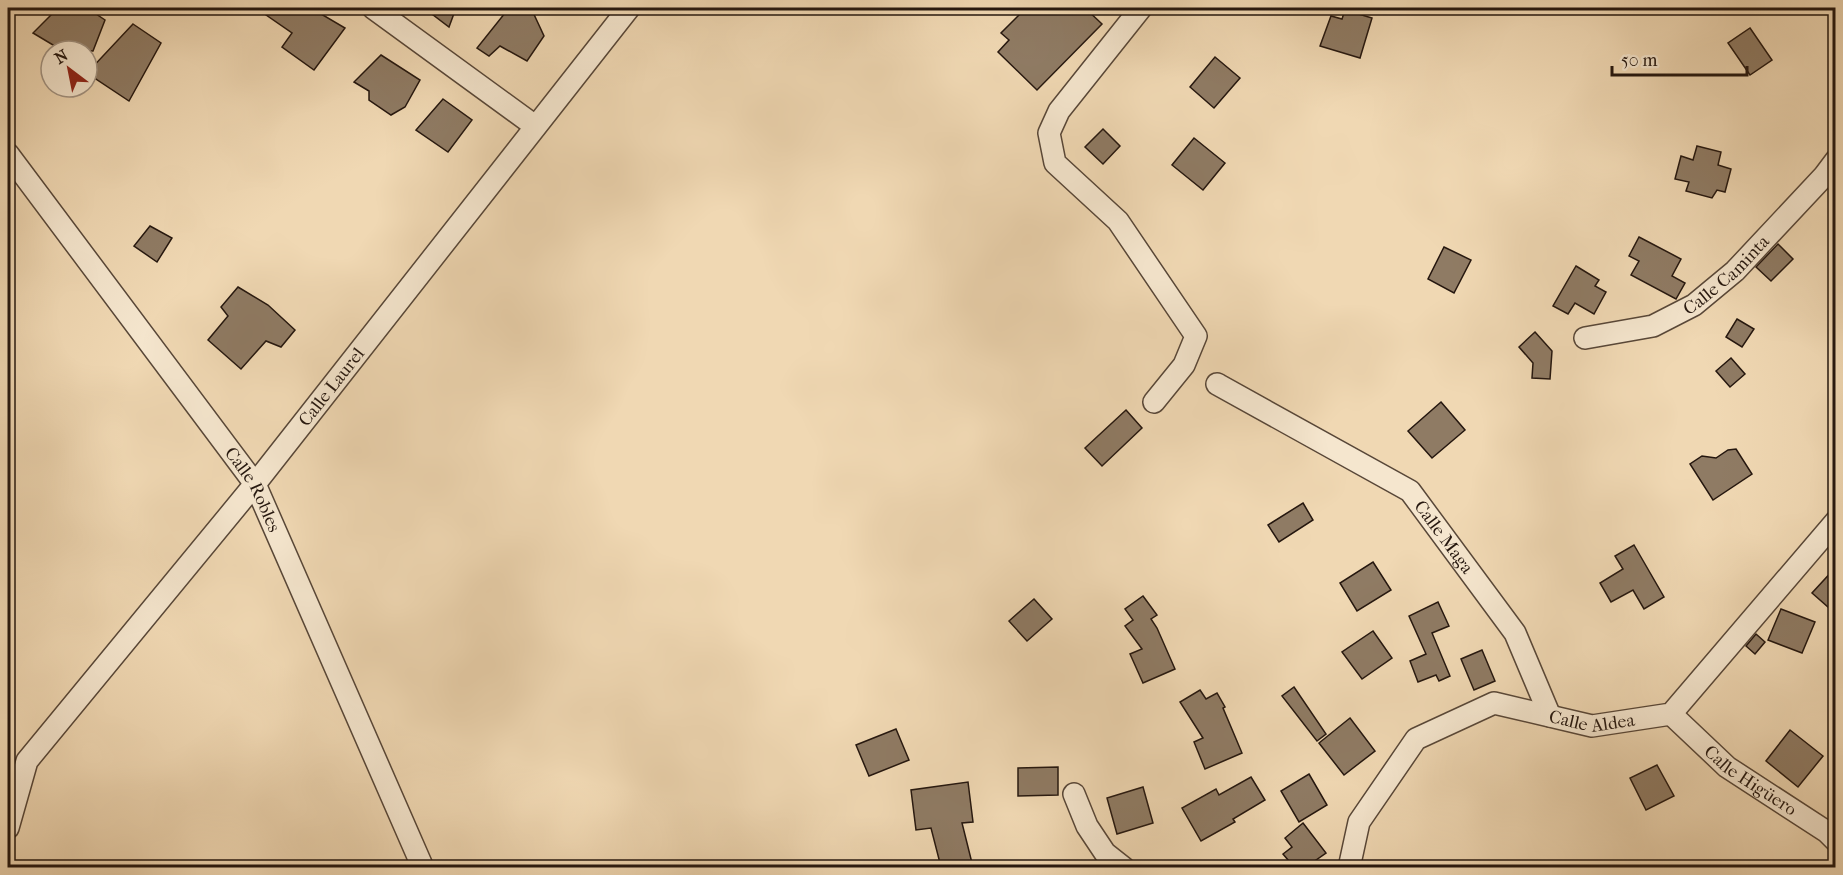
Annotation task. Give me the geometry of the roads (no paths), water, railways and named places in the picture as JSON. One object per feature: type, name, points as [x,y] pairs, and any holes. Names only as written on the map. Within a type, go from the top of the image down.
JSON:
[{"type":"street","points":[[373,8],[535,126]]},
{"type":"street","name":"Calle Laurel","points":[[17,763],[255,484],[629,8]]},
{"type":"street","points":[[1141,8],[1059,111],[1049,133],[1055,164],[1118,221],[1196,336],[1184,365],[1154,402]]},
{"type":"street","name":"Calle Robles","points":[[8,154],[255,484],[423,867]]},
{"type":"street","name":"Calle Caminta","points":[[1585,338],[1653,326],[1694,305],[1735,271],[1824,176],[1836,160]]},
{"type":"street","name":"Calle Maga","points":[[1219,385],[1217,384],[1410,491],[1515,633],[1550,716]]},
{"type":"street","points":[[1671,714],[1836,521]]},
{"type":"street","name":"Calle Aldea","points":[[1349,867],[1359,822],[1416,739],[1494,703],[1592,726],[1671,714]]},
{"type":"street","name":"Calle Higüero","points":[[1671,714],[1727,767],[1827,832],[1836,841]]},
{"type":"street","points":[[8,828],[17,763]]},
{"type":"street","points":[[1074,794],[1087,826],[1105,853],[1124,867]]}]
